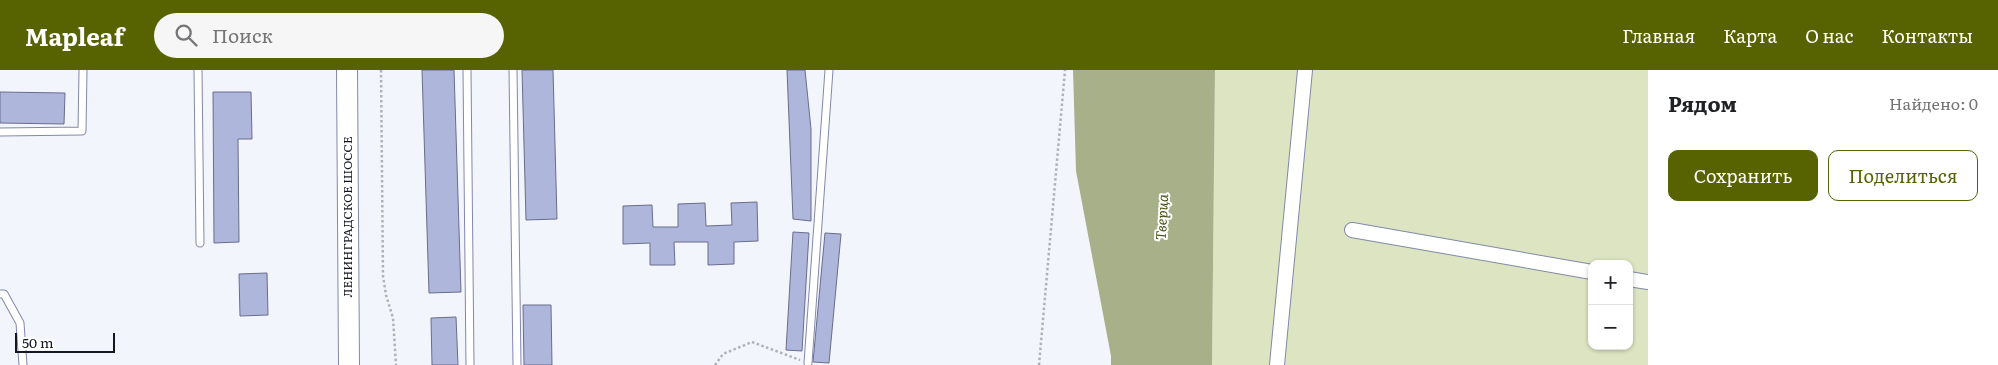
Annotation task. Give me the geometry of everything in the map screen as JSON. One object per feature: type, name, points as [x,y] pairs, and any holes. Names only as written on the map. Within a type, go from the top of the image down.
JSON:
[{"type":"main road","name":"ЛЕНИНГРАДСКОЕ ШОССЕ","points":[[347,70],[349,365]]},
{"type":"street","points":[[1277,365],[1305,70]]},
{"type":"street","points":[[1352,230],[1588,271]]},
{"type":"street","points":[[1633,280],[1648,282]]},
{"type":"lane","points":[[0,132],[82,131],[83,70]]},
{"type":"lane","points":[[198,70],[200,243]]},
{"type":"lane","points":[[467,70],[470,365]]},
{"type":"lane","points":[[513,70],[517,365]]},
{"type":"lane","points":[[808,363],[829,70]]},
{"type":"lane","points":[[0,294],[4,294],[20,323],[22,365]]},
{"type":"path","points":[[381,70],[383,276],[386,294],[394,318],[396,365]]},
{"type":"path","points":[[1039,365],[1065,70]]},
{"type":"path","points":[[715,365],[722,354],[752,342],[808,363]]},
{"type":"shaded area","points":[[1215,70],[1648,70],[1648,365],[1212,365]]},
{"type":"water","name":"Тверца","points":[[1073,70],[1215,70],[1212,365],[1111,365],[1111,356],[1076,171]]},
{"type":"building","points":[[422,70],[454,70],[461,292],[429,293]]},
{"type":"building","points":[[522,70],[553,70],[557,219],[526,220]]},
{"type":"building","points":[[787,70],[805,70],[811,129],[811,221],[793,219]]},
{"type":"building","points":[[0,92],[65,93],[64,124],[0,123]]},
{"type":"building","points":[[213,92],[251,92],[252,139],[238,139],[239,242],[214,243]]},
{"type":"building","points":[[757,202],[758,241],[734,242],[734,264],[708,265],[708,242],[674,242],[675,265],[650,265],[650,243],[623,244],[623,206],[652,205],[653,227],[678,227],[678,204],[705,203],[706,226],[732,225],[731,203]]},
{"type":"building","points":[[793,232],[809,233],[802,351],[786,350]]},
{"type":"building","points":[[825,233],[841,234],[829,363],[813,362]]},
{"type":"building","points":[[267,273],[268,315],[240,316],[239,274]]},
{"type":"building","points":[[523,305],[551,305],[552,365],[524,365]]},
{"type":"building","points":[[456,317],[458,365],[432,365],[431,318]]}]
